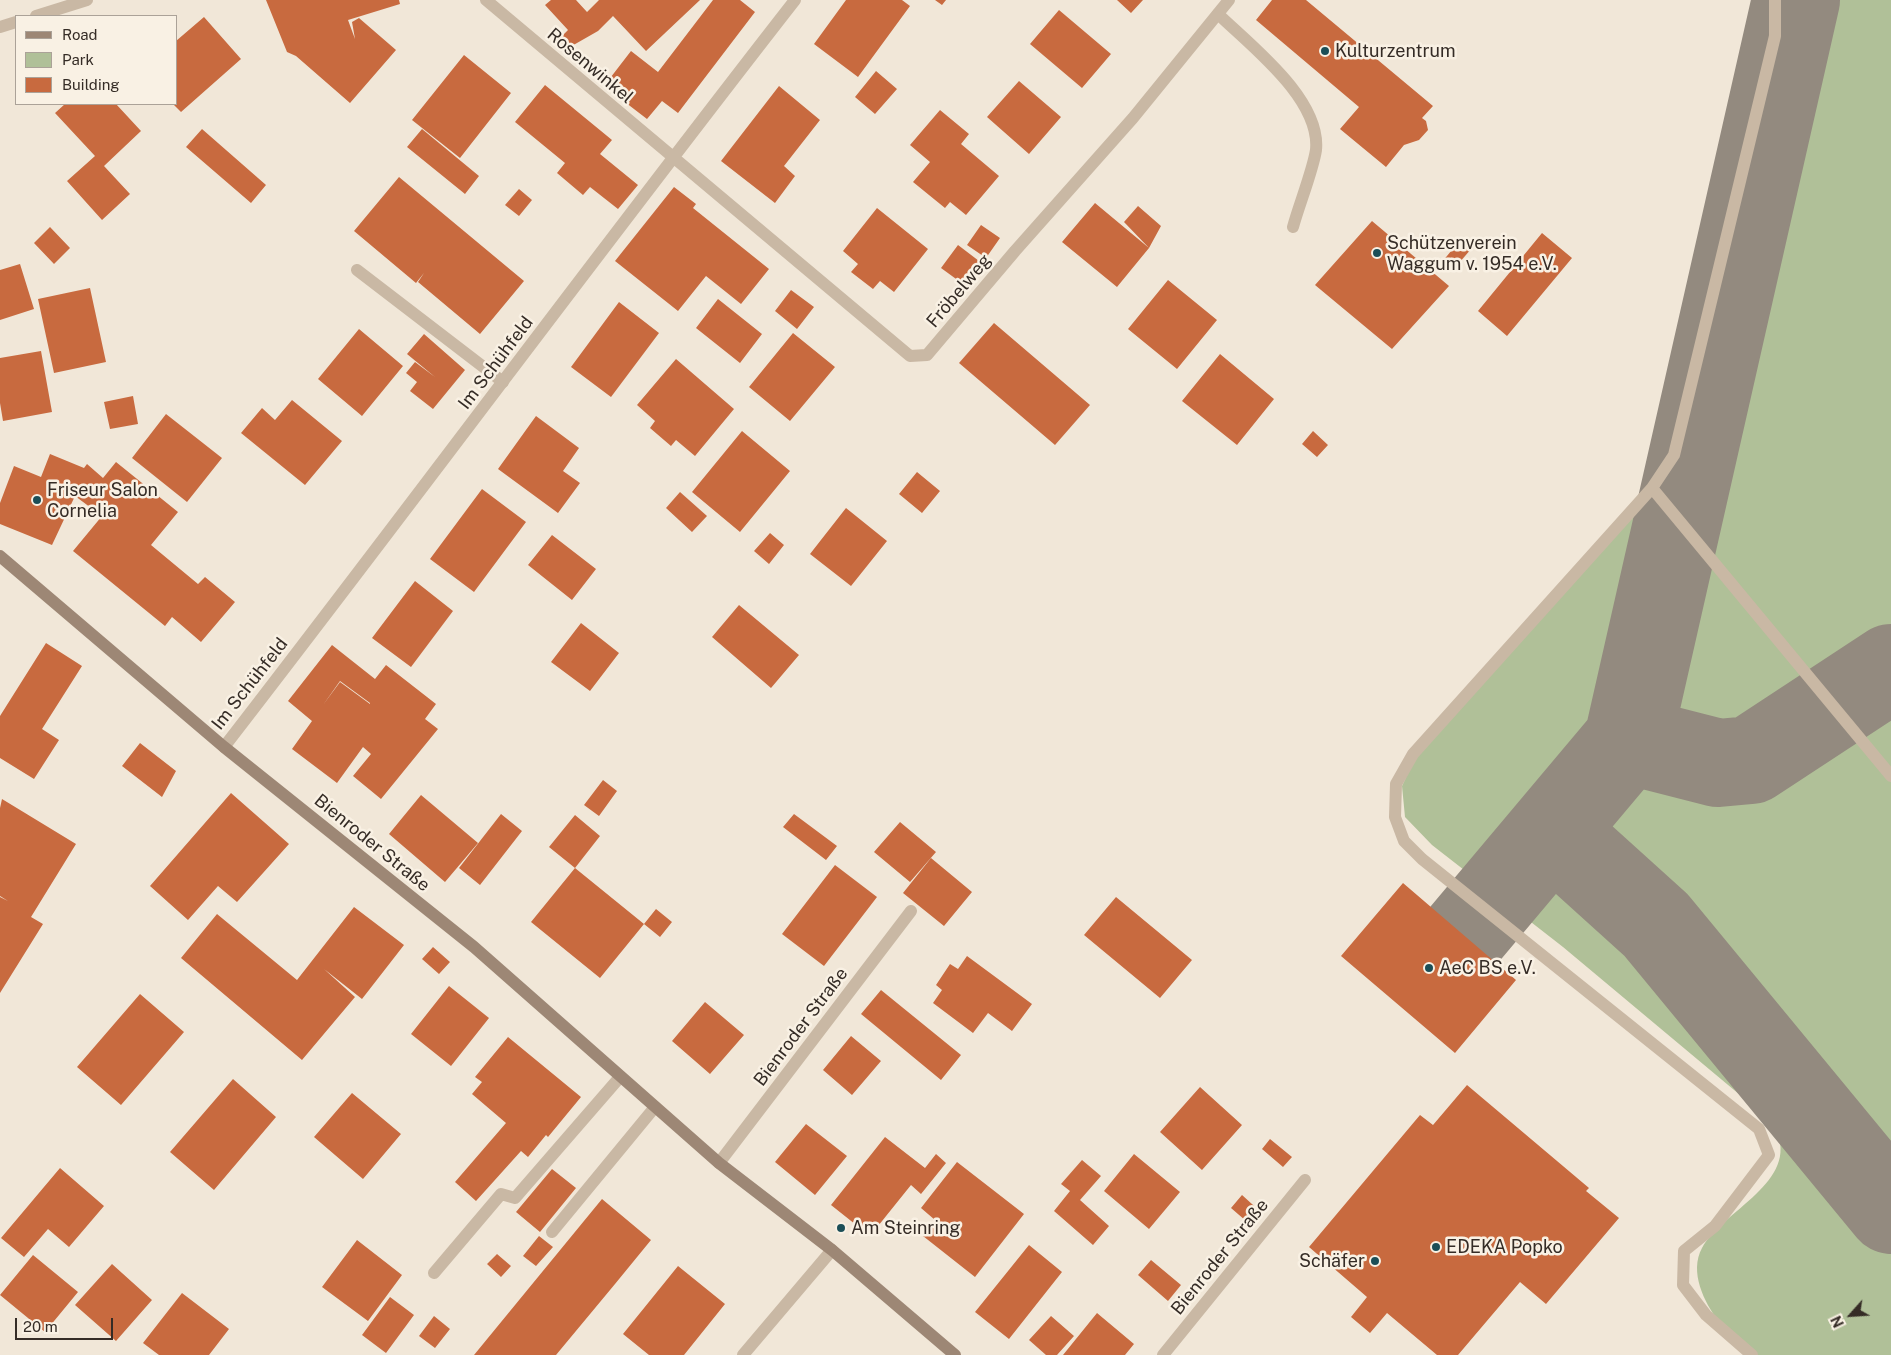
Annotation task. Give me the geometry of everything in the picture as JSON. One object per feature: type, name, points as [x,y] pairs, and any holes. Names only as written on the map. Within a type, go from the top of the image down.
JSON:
[{"type":"street","points":[[39,15],[86,0]]},
{"type":"street","name":"Rosenwinkel","points":[[486,0],[672,158]]},
{"type":"street","name":"Im Schühfeld","points":[[224,747],[672,158],[795,0]]},
{"type":"street","name":"Fröbelweg","points":[[672,158],[910,356],[927,355],[1015,251],[1133,118],[1229,0]]},
{"type":"street","points":[[1752,1355],[1706,1315],[1683,1285],[1684,1251],[1715,1226],[1769,1155],[1759,1129],[1422,859],[1404,841],[1395,817],[1396,784],[1413,754],[1652,488],[1674,455],[1775,36],[1775,0]]},
{"type":"street","points":[[1218,14],[1289,83],[1313,121],[1316,149],[1293,227]]},
{"type":"street","points":[[0,28],[15,22]]},
{"type":"street","points":[[357,270],[503,382]]},
{"type":"street","points":[[1652,488],[1891,776]]},
{"type":"street","name":"Bienroder Straße","points":[[0,556],[224,747],[474,947],[719,1163],[832,1250],[955,1355]]},
{"type":"street","name":"Bienroder Straße","points":[[719,1163],[911,911]]},
{"type":"street","points":[[434,1273],[502,1194],[514,1198],[620,1077]]},
{"type":"street","points":[[552,1232],[655,1107]]},
{"type":"street","name":"Bienroder Straße","points":[[1163,1355],[1305,1180]]},
{"type":"street","points":[[743,1355],[832,1250]]},
{"type":"green space","points":[[1784,0],[1891,0],[1891,1355],[1756,1355],[1719,1322],[1708,1305],[1700,1286],[1697,1267],[1698,1257],[1712,1234],[1769,1180],[1778,1165],[1781,1148],[1776,1130],[1752,1105],[1563,947],[1432,845],[1405,817],[1402,786],[1416,756],[1636,512],[1691,436],[1717,313],[1782,43]]},
{"type":"building","points":[[266,0],[399,0],[400,4],[348,20],[355,39],[352,22],[359,18],[396,50],[350,103],[296,56],[287,52]]},
{"type":"building","points":[[551,0],[576,0],[587,12],[599,0],[700,0],[646,51],[613,16],[598,31],[563,51],[556,42],[568,30],[545,5]]},
{"type":"building","points":[[713,0],[740,0],[755,12],[678,113],[662,101],[647,119],[604,86],[631,51],[658,72]]},
{"type":"building","points":[[846,0],[902,0],[910,6],[858,77],[814,44]]},
{"type":"building","points":[[935,0],[946,0],[942,5]]},
{"type":"building","points":[[1117,0],[1143,0],[1131,13]]},
{"type":"building","points":[[1272,0],[1306,0],[1433,106],[1422,118],[1426,121],[1428,130],[1419,140],[1404,145],[1386,167],[1340,129],[1359,107],[1256,20]]},
{"type":"building","points":[[1059,10],[1111,54],[1082,88],[1030,44]]},
{"type":"building","points":[[204,17],[241,59],[181,112],[174,105],[178,105],[178,39]]},
{"type":"building","points":[[464,55],[511,93],[460,158],[412,120]]},
{"type":"building","points":[[876,71],[897,89],[875,114],[855,97]]},
{"type":"building","points":[[1019,81],[1061,117],[1029,154],[987,117]]},
{"type":"building","points":[[545,85],[612,140],[600,154],[638,185],[618,209],[590,187],[583,195],[557,173],[565,163],[515,122]]},
{"type":"building","points":[[779,86],[820,120],[784,166],[795,176],[775,203],[721,161]]},
{"type":"building","points":[[64,105],[117,105],[141,131],[104,166],[130,194],[102,220],[67,181],[95,156],[55,113]]},
{"type":"building","points":[[940,110],[969,134],[961,144],[999,176],[966,215],[950,202],[945,208],[913,182],[930,162],[910,145]]},
{"type":"building","points":[[202,129],[266,185],[251,203],[186,147]]},
{"type":"building","points":[[422,129],[479,176],[465,194],[407,147]]},
{"type":"building","points":[[399,177],[524,281],[480,334],[418,282],[424,273],[416,283],[354,231]]},
{"type":"building","points":[[674,187],[696,204],[693,208],[769,269],[741,304],[706,276],[678,311],[615,261]]},
{"type":"building","points":[[519,189],[532,200],[519,216],[505,205]]},
{"type":"building","points":[[1095,203],[1149,248],[1117,287],[1062,242]]},
{"type":"building","points":[[1138,206],[1161,226],[1149,248],[1124,222]]},
{"type":"building","points":[[877,208],[928,249],[894,292],[880,281],[873,289],[851,272],[858,264],[843,251]]},
{"type":"building","name":"Schützenverein Waggum v. 1954 e.V.","points":[[1372,221],[1449,286],[1392,349],[1315,285]]},
{"type":"building","points":[[981,225],[1000,238],[986,258],[967,245]]},
{"type":"building","points":[[50,227],[70,248],[54,264],[34,243]]},
{"type":"building","points":[[1542,233],[1572,258],[1507,336],[1478,311]]},
{"type":"building","points":[[1461,239],[1472,248],[1452,271],[1442,262]]},
{"type":"building","points":[[958,245],[979,261],[963,284],[941,268]]},
{"type":"building","points":[[20,264],[34,309],[0,320],[0,270]]},
{"type":"building","points":[[1168,280],[1217,320],[1177,369],[1128,329]]},
{"type":"building","points":[[90,288],[106,362],[54,373],[38,299]]},
{"type":"building","points":[[791,290],[814,307],[797,329],[775,311]]},
{"type":"building","points":[[718,299],[762,334],[740,363],[696,328]]},
{"type":"building","points":[[619,302],[659,333],[611,397],[571,367]]},
{"type":"building","points":[[994,323],[1090,405],[1055,445],[959,363]]},
{"type":"building","points":[[359,329],[403,366],[362,416],[318,379]]},
{"type":"building","points":[[793,333],[835,367],[790,421],[749,387]]},
{"type":"building","points":[[424,334],[465,370],[433,409],[410,391],[417,382],[406,373],[415,362],[435,377],[407,354]]},
{"type":"building","points":[[41,351],[52,412],[3,421],[0,403],[0,358]]},
{"type":"building","points":[[1220,354],[1274,399],[1237,445],[1182,401]]},
{"type":"building","points":[[676,359],[734,409],[695,456],[676,440],[671,446],[650,428],[655,421],[637,405]]},
{"type":"building","points":[[133,396],[138,424],[110,429],[104,402]]},
{"type":"building","points":[[292,400],[342,441],[305,485],[241,433],[262,408],[275,420]]},
{"type":"building","points":[[166,414],[222,458],[187,502],[132,458]]},
{"type":"building","points":[[536,416],[579,448],[563,471],[580,483],[558,513],[498,469]]},
{"type":"building","points":[[742,431],[790,471],[740,532],[692,492]]},
{"type":"building","points":[[1313,431],[1328,445],[1317,457],[1302,444]]},
{"type":"building","points":[[50,454],[84,468],[87,464],[103,478],[116,462],[178,512],[151,545],[198,584],[205,577],[235,602],[201,642],[172,617],[165,626],[73,551],[102,516],[75,496],[52,545],[0,524],[0,503],[14,466],[41,477]]},
{"type":"building","points":[[917,472],[940,491],[922,513],[899,494]]},
{"type":"building","points":[[482,489],[526,522],[474,592],[430,559]]},
{"type":"building","points":[[680,492],[707,516],[692,532],[666,508]]},
{"type":"building","points":[[846,508],[887,541],[851,586],[810,554]]},
{"type":"building","points":[[770,533],[784,545],[769,564],[754,551]]},
{"type":"building","points":[[552,535],[596,569],[572,600],[528,565]]},
{"type":"building","points":[[415,581],[453,611],[411,667],[372,638]]},
{"type":"building","points":[[739,605],[799,655],[771,688],[712,637]]},
{"type":"building","points":[[581,623],[619,653],[590,691],[551,662]]},
{"type":"building","points":[[46,643],[82,666],[42,729],[59,740],[34,779],[0,758],[0,716]]},
{"type":"building","points":[[332,645],[375,679],[386,665],[436,704],[425,719],[438,729],[381,799],[353,776],[371,754],[363,747],[337,783],[292,749],[312,721],[288,701]],"holes":[[[340,681],[370,703],[340,682],[323,705]]]},
{"type":"building","points":[[140,743],[176,771],[162,797],[122,766]]},
{"type":"building","points":[[603,780],[617,791],[599,816],[584,805]]},
{"type":"building","points":[[231,793],[289,844],[237,902],[218,886],[188,920],[150,886]]},
{"type":"building","points":[[421,795],[478,843],[445,882],[389,834]]},
{"type":"building","points":[[2,799],[76,844],[31,917],[43,924],[0,993],[0,897],[8,901],[0,896],[0,808]]},
{"type":"building","points":[[501,814],[522,831],[480,885],[459,868]]},
{"type":"building","points":[[794,814],[837,846],[826,860],[783,827]]},
{"type":"building","points":[[575,815],[600,836],[575,868],[549,847]]},
{"type":"building","points":[[900,822],[936,852],[910,882],[874,852]]},
{"type":"building","points":[[931,858],[972,892],[944,926],[903,893]]},
{"type":"building","points":[[835,865],[877,897],[824,966],[782,934]]},
{"type":"building","points":[[575,868],[644,924],[600,978],[531,922]]},
{"type":"building","name":"AeC BS e.V.","points":[[1403,883],[1516,980],[1455,1053],[1341,956]]},
{"type":"building","points":[[1116,897],[1192,960],[1160,998],[1084,935]]},
{"type":"building","points":[[354,907],[404,945],[362,999],[324,969],[355,997],[302,1060],[181,958],[217,914],[297,980]]},
{"type":"building","points":[[656,909],[672,922],[660,937],[644,924]]},
{"type":"building","points":[[433,947],[450,962],[439,974],[422,959]]},
{"type":"building","points":[[967,956],[1032,1004],[1012,1031],[988,1013],[973,1033],[933,1003],[942,990],[936,985],[950,964],[958,969]]},
{"type":"building","points":[[449,986],[489,1018],[451,1066],[411,1034]]},
{"type":"building","points":[[881,990],[961,1055],[941,1080],[861,1014]]},
{"type":"building","points":[[140,994],[184,1032],[121,1105],[77,1067]]},
{"type":"building","points":[[705,1002],[744,1035],[710,1074],[672,1041]]},
{"type":"building","points":[[851,1036],[881,1061],[852,1095],[823,1070]]},
{"type":"building","points":[[508,1037],[581,1097],[548,1137],[546,1135],[528,1157],[521,1151],[476,1201],[455,1182],[506,1123],[472,1094],[482,1082],[475,1077]]},
{"type":"building","points":[[233,1079],[276,1117],[214,1190],[170,1152]]},
{"type":"building","points":[[1467,1085],[1589,1188],[1586,1191],[1619,1218],[1546,1304],[1520,1282],[1458,1355],[1437,1355],[1387,1313],[1370,1333],[1351,1317],[1367,1297],[1309,1247],[1420,1115],[1433,1125]]},
{"type":"building","points":[[1200,1087],[1242,1125],[1202,1170],[1160,1132]]},
{"type":"building","points":[[352,1093],[401,1134],[363,1179],[314,1137]]},
{"type":"building","points":[[806,1124],[847,1156],[815,1195],[775,1162]]},
{"type":"building","points":[[885,1137],[925,1168],[936,1154],[946,1163],[921,1194],[911,1185],[870,1236],[831,1205]]},
{"type":"building","points":[[1270,1139],[1292,1157],[1283,1167],[1262,1149]]},
{"type":"building","points":[[1134,1154],[1180,1192],[1149,1229],[1104,1191]]},
{"type":"building","points":[[1082,1160],[1101,1176],[1080,1200],[1109,1226],[1093,1245],[1054,1211],[1070,1191],[1061,1184]]},
{"type":"building","points":[[957,1162],[1024,1214],[975,1277],[923,1236],[935,1220],[921,1208]]},
{"type":"building","points":[[60,1168],[104,1206],[69,1247],[48,1229],[24,1257],[1,1238]]},
{"type":"building","points":[[552,1169],[576,1188],[540,1232],[516,1212]]},
{"type":"building","points":[[1242,1195],[1263,1214],[1253,1227],[1231,1208]]},
{"type":"building","points":[[602,1199],[651,1240],[615,1284],[556,1355],[474,1355]]},
{"type":"building","points":[[539,1236],[553,1247],[536,1266],[523,1256]]},
{"type":"building","points":[[357,1240],[402,1275],[368,1321],[322,1287]]},
{"type":"building","points":[[1029,1245],[1062,1272],[1009,1339],[975,1312]]},
{"type":"building","points":[[497,1254],[511,1266],[501,1277],[487,1264]]},
{"type":"building","points":[[33,1255],[78,1292],[45,1332],[0,1295]]},
{"type":"building","points":[[1151,1260],[1181,1285],[1168,1301],[1138,1275]]},
{"type":"building","points":[[112,1264],[152,1300],[116,1341],[75,1305]]},
{"type":"building","points":[[678,1266],[725,1304],[684,1355],[649,1355],[623,1334]]},
{"type":"building","points":[[182,1293],[229,1329],[209,1355],[159,1355],[143,1343]]},
{"type":"building","points":[[390,1297],[414,1315],[386,1353],[362,1335]]},
{"type":"building","points":[[1097,1313],[1134,1344],[1125,1355],[1063,1355]]},
{"type":"building","points":[[434,1316],[450,1329],[435,1348],[419,1336]]},
{"type":"building","points":[[1051,1316],[1074,1336],[1057,1355],[1046,1355],[1029,1340]]},
{"type":"taxiway","points":[[1464,935],[1628,740],[1796,0]]},
{"type":"taxiway","points":[[1628,740],[1718,763],[1751,760],[1891,668]]},
{"type":"taxiway","points":[[1552,831],[1656,925],[1891,1210]]},
{"type":"place","name":"Kulturzentrum","points":[[1325,51]]},
{"type":"place","name":"Schützenverein Waggum v. 1954 e.V.","points":[[1377,253]]},
{"type":"place","name":"Friseur Salon Cornelia","points":[[37,500]]},
{"type":"place","name":"AeC BS e.V.","points":[[1429,968]]},
{"type":"place","name":"Am Steinring","points":[[841,1228]]},
{"type":"place","name":"EDEKA Popko","points":[[1436,1247]]},
{"type":"place","name":"Schäfer","points":[[1375,1261]]}]
